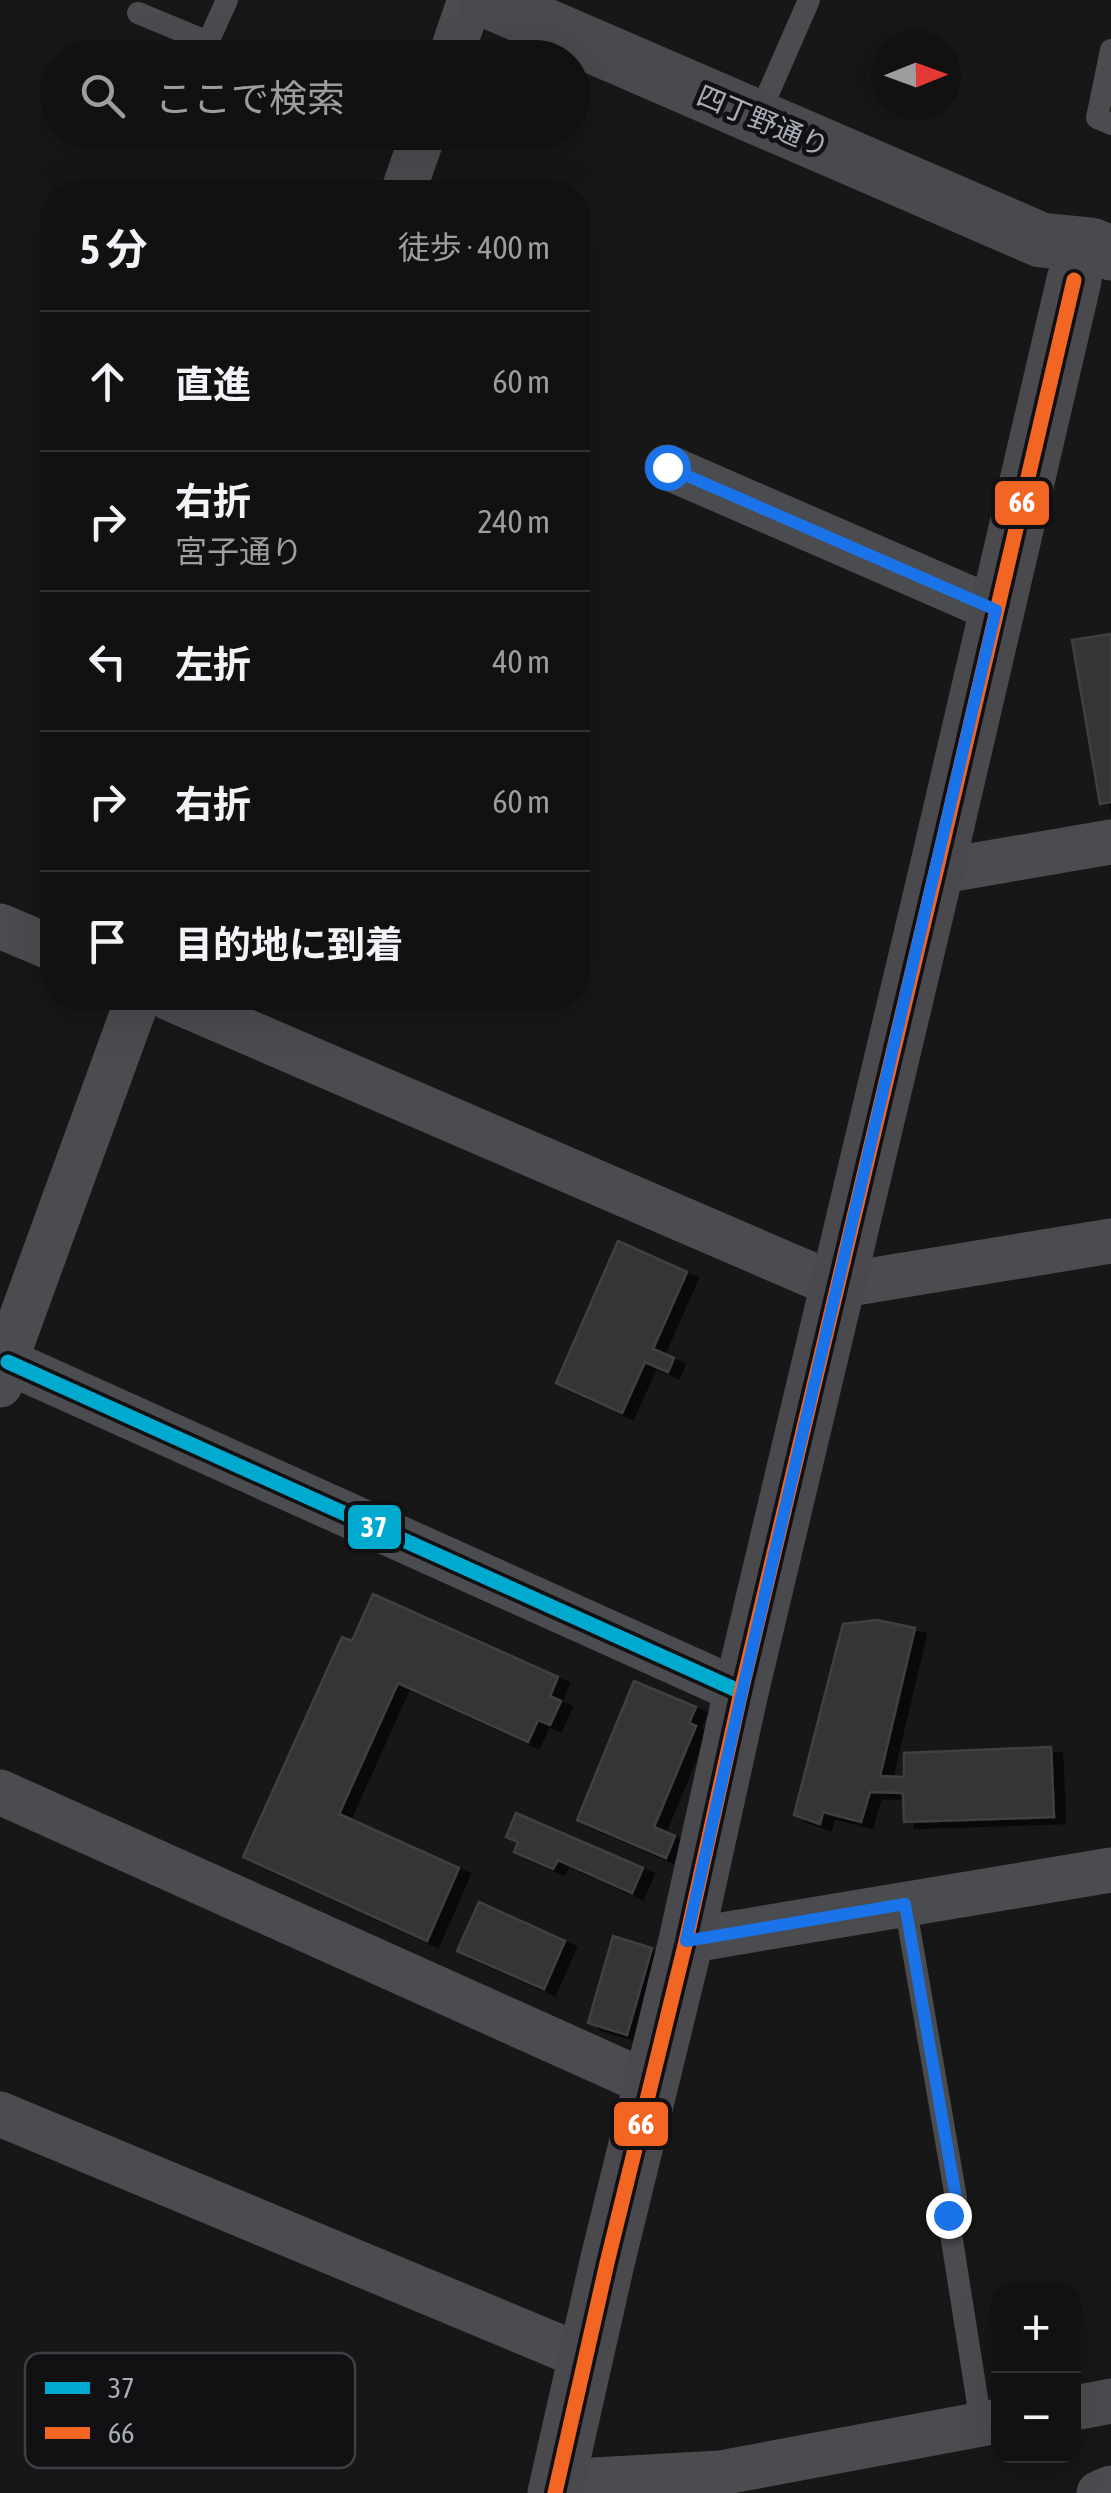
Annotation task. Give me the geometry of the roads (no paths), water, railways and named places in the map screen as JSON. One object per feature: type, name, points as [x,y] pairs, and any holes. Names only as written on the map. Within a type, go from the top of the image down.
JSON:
[{"type":"street","points":[[456,40],[470,0]]},
{"type":"street","name":"四丁野通り","points":[[486,0],[577,40]]},
{"type":"street","name":"四丁野通り","points":[[590,46],[1084,267]]},
{"type":"street","points":[[407,180],[418,150]]},
{"type":"street","points":[[990,2422],[720,2473],[556,2487],[996,610],[1084,267]]},
{"type":"street","points":[[667,467],[996,610]]},
{"type":"street","points":[[936,872],[1111,842]]},
{"type":"street","points":[[0,926],[40,943]]},
{"type":"street","points":[[134,1010],[5,1357],[742,1692]]},
{"type":"street","points":[[197,1010],[837,1286],[1111,1241]]},
{"type":"street","points":[[0,1792],[650,2084]]},
{"type":"street","points":[[686,1941],[1111,1870]]},
{"type":"street","points":[[0,2114],[586,2358]]},
{"type":"street","points":[[1081,2407],[1111,2402]]},
{"type":"street","points":[[1099,2493],[1111,2488]]},
{"type":"lane","points":[[209,40],[227,0]]},
{"type":"lane","points":[[757,119],[809,0]]},
{"type":"lane","points":[[138,13],[203,40]]},
{"type":"lane","points":[[1111,50],[1097,118],[1111,124]]},
{"type":"lane","points":[[905,1904],[956,2198],[948,2215],[990,2422]]}]
